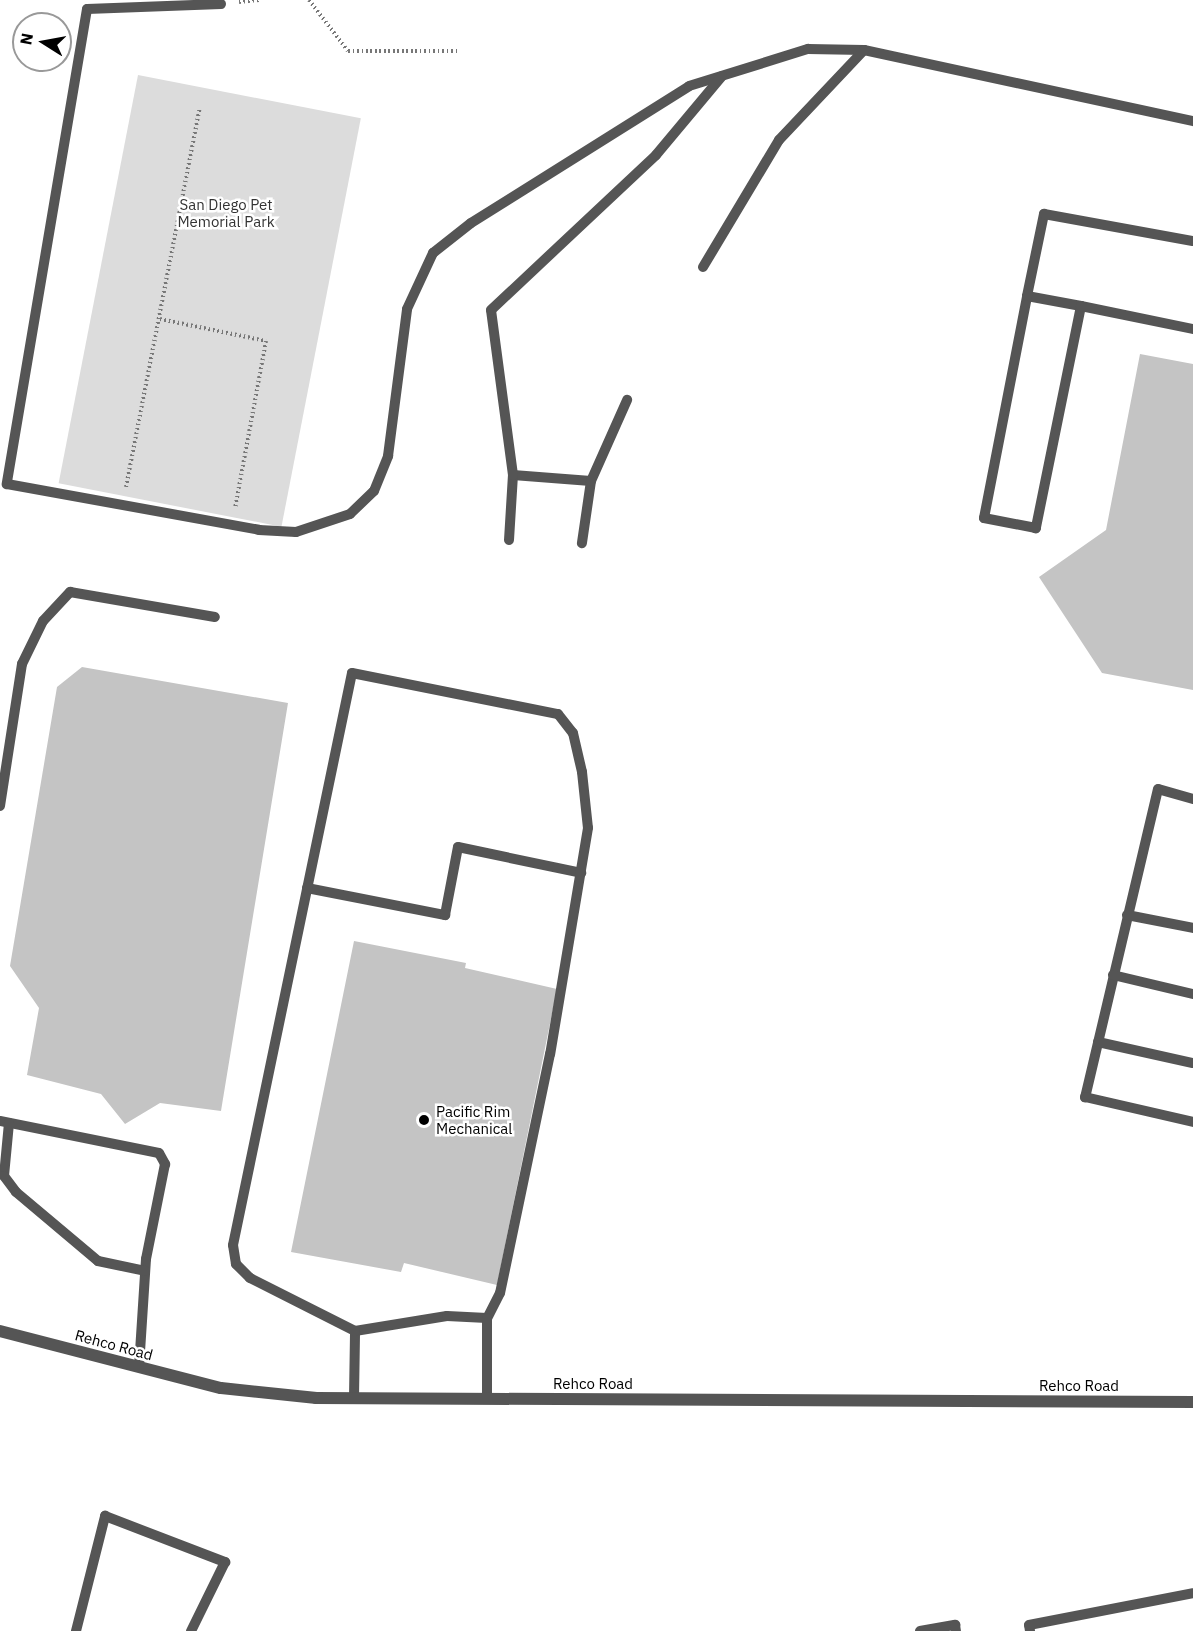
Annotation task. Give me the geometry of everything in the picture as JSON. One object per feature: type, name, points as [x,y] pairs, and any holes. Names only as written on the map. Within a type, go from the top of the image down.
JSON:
[{"type":"street","name":"Rehco Road","points":[[0,1331],[221,1388],[354,1398],[1193,1402]]},
{"type":"lane","points":[[221,4],[87,9],[7,484],[232,525],[296,532],[350,514],[374,491],[388,456],[407,309],[433,253],[471,223],[689,86],[808,49],[864,50],[1193,120]]},
{"type":"lane","points":[[703,267],[778,140],[864,50]]},
{"type":"lane","points":[[509,540],[513,475],[491,310],[656,155],[722,76]]},
{"type":"lane","points":[[1081,306],[1036,528],[984,518],[1044,214],[1193,242]]},
{"type":"lane","points":[[1027,296],[1193,329]]},
{"type":"lane","points":[[582,543],[591,481],[627,400]]},
{"type":"lane","points":[[513,475],[591,481]]},
{"type":"lane","points":[[0,806],[22,664],[43,621],[70,592],[215,617]]},
{"type":"lane","points":[[487,1318],[447,1316],[355,1331],[250,1278],[236,1264],[233,1245],[352,673],[558,714],[566,721],[586,799],[588,828],[581,873],[500,1293],[487,1318],[487,1398]]},
{"type":"lane","points":[[1193,799],[1158,789],[1085,1097],[1193,1122]]},
{"type":"lane","points":[[307,888],[445,915],[458,847],[581,873]]},
{"type":"lane","points":[[1127,915],[1193,928]]},
{"type":"lane","points":[[1113,975],[1193,994]]},
{"type":"lane","points":[[1098,1042],[1193,1063]]},
{"type":"lane","points":[[139,1367],[145,1271],[165,1164],[159,1153],[5,1122],[4,1176],[16,1192],[98,1262],[145,1271]]},
{"type":"lane","points":[[354,1398],[355,1331]]},
{"type":"lane","points":[[76,1631],[105,1516],[225,1562],[191,1631]]},
{"type":"lane","points":[[1030,1631],[1029,1625],[1193,1593]]},
{"type":"lane","points":[[920,1631],[955,1625],[956,1631]]},
{"type":"path","points":[[309,0],[348,51],[459,51]]},
{"type":"path","points":[[123,506],[200,108]]},
{"type":"path","points":[[159,319],[266,341],[232,525]]},
{"type":"green space","name":"San Diego Pet Memorial Park","points":[[138,75],[361,118],[281,527],[59,483]]},
{"type":"building","points":[[1140,354],[1193,364],[1193,690],[1102,673],[1039,577],[1106,530]]},
{"type":"building","points":[[82,667],[288,703],[221,1111],[160,1103],[125,1124],[101,1094],[27,1075],[39,1008],[10,966],[57,687]]},
{"type":"building","name":"Pacific Rim Mechanical","points":[[354,941],[466,963],[465,968],[557,989],[497,1285],[404,1263],[401,1272],[291,1252]]},
{"type":"place","name":"Pacific Rim Mechanical","points":[[424,1120]]}]
